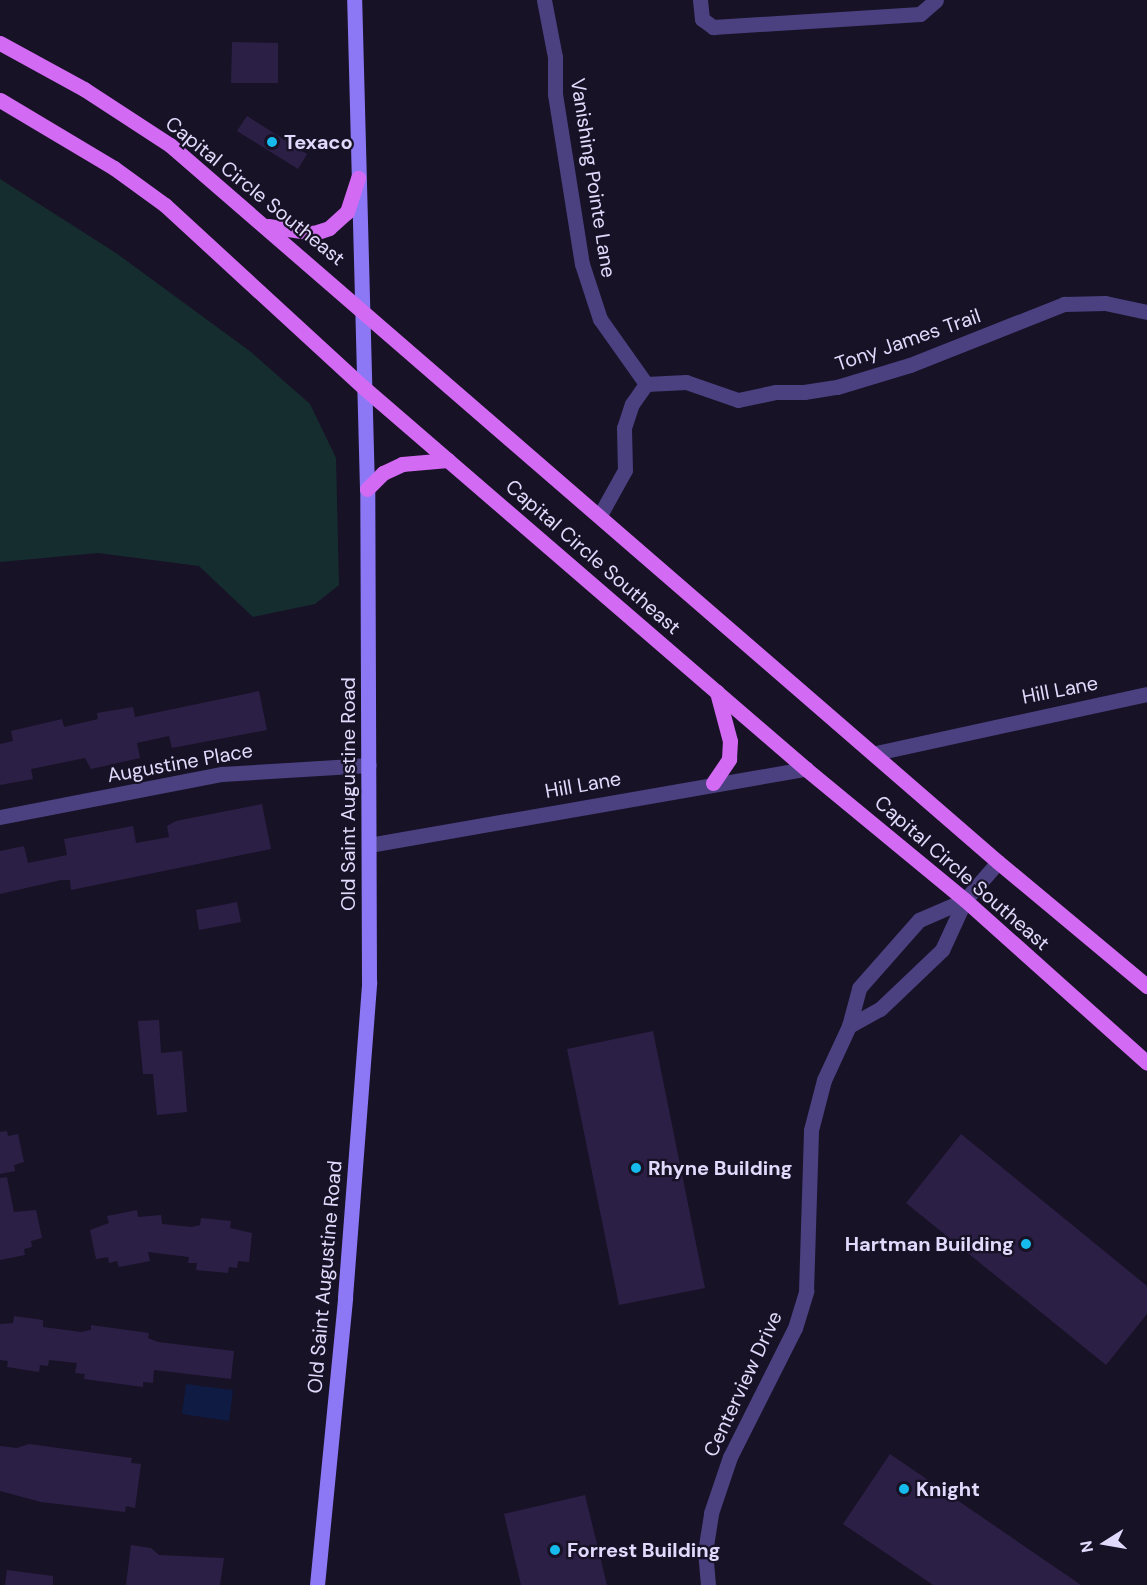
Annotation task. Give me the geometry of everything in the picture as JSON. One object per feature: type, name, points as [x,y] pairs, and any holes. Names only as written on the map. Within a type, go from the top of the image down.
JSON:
[{"type":"main road","name":"Capital Circle Southeast","points":[[0,43],[84,89],[170,145],[361,306],[876,753],[998,862],[1147,986]]},
{"type":"main road","name":"Capital Circle Southeast","points":[[0,100],[114,168],[165,206],[363,387],[806,769],[965,900],[1147,1063]]},
{"type":"main road","points":[[265,225],[314,233],[329,228],[347,212],[358,178]]},
{"type":"main road","points":[[367,489],[383,473],[402,464],[448,460]]},
{"type":"main road","points":[[713,783],[729,759],[730,741],[717,692]]},
{"type":"street","name":"Old Saint Augustine Road","points":[[317,1585],[362,1088],[369,982],[367,489],[354,0]]},
{"type":"street","name":"Vanishing Pointe Lane","points":[[544,0],[555,57],[555,94],[582,264],[600,319],[646,384]]},
{"type":"street","points":[[700,0],[702,19],[713,27],[920,14],[936,0]]},
{"type":"street","name":"Tony James Trail","points":[[646,384],[686,382],[738,400],[837,387],[943,353],[1064,304],[1104,303],[1147,312]]},
{"type":"street","points":[[600,514],[625,470],[624,428],[632,404],[646,384]]},
{"type":"street","name":"Hill Lane","points":[[876,753],[1147,694]]},
{"type":"street","name":"Augustine Place","points":[[0,817],[222,774],[369,765]]},
{"type":"street","name":"Hill Lane","points":[[369,845],[713,783],[806,769]]},
{"type":"street","name":"Centerview Drive","points":[[849,1026],[880,1009],[942,950],[965,900],[998,862]]},
{"type":"street","name":"Centerview Drive","points":[[708,1585],[705,1551],[711,1513],[730,1457],[795,1328],[806,1291],[811,1130],[824,1080],[849,1026],[859,988],[919,920],[965,900]]},
{"type":"green space","points":[[0,179],[116,253],[251,352],[310,404],[336,458],[339,585],[315,604],[253,617],[199,566],[98,553],[0,562]]},
{"type":"water","points":[[186,1384],[233,1390],[229,1421],[182,1414]]},
{"type":"building","points":[[232,42],[278,43],[278,83],[231,83]]},
{"type":"building","name":"Texaco","points":[[247,116],[307,154],[298,169],[237,131]]},
{"type":"building","points":[[259,691],[267,730],[172,748],[169,736],[137,743],[140,758],[91,769],[85,758],[31,769],[33,779],[0,785],[0,744],[13,741],[11,731],[62,719],[64,727],[98,719],[97,713],[133,707],[135,717]]},
{"type":"building","points":[[262,804],[271,849],[71,890],[70,880],[61,880],[0,894],[0,851],[24,846],[28,863],[67,855],[64,839],[133,826],[136,843],[169,837],[167,826],[176,821]]},
{"type":"building","points":[[237,902],[241,922],[199,930],[196,910]]},
{"type":"building","points":[[159,1020],[161,1053],[182,1051],[187,1112],[157,1115],[153,1074],[143,1074],[138,1021]]},
{"type":"building","name":"Rhyne Building","points":[[653,1031],[705,1288],[619,1305],[567,1049]]},
{"type":"building","points":[[7,1131],[8,1136],[18,1134],[24,1162],[14,1165],[15,1171],[0,1174],[0,1132]]},
{"type":"building","name":"Hartman Building","points":[[961,1134],[1147,1286],[1147,1314],[1106,1365],[906,1203]]},
{"type":"building","points":[[7,1177],[14,1212],[36,1210],[42,1238],[31,1241],[32,1247],[24,1249],[25,1255],[0,1260],[0,1178]]},
{"type":"building","points":[[137,1210],[138,1217],[161,1215],[162,1224],[192,1227],[200,1225],[201,1218],[231,1221],[230,1228],[252,1233],[249,1262],[238,1261],[237,1268],[229,1267],[228,1273],[196,1270],[197,1263],[188,1263],[189,1257],[148,1252],[150,1261],[119,1267],[117,1261],[109,1263],[108,1257],[96,1259],[90,1230],[109,1223],[107,1216]]},
{"type":"building","points":[[14,1316],[43,1320],[43,1327],[81,1332],[91,1330],[91,1325],[149,1333],[148,1338],[158,1342],[234,1351],[231,1379],[154,1370],[153,1383],[143,1382],[143,1387],[84,1379],[85,1374],[75,1373],[77,1363],[49,1360],[48,1366],[40,1365],[39,1372],[7,1367],[8,1361],[0,1360],[0,1324],[13,1323]]},
{"type":"building","points":[[29,1444],[132,1458],[131,1463],[141,1464],[135,1508],[126,1506],[125,1512],[41,1502],[0,1491],[0,1446],[17,1448]]},
{"type":"building","name":"Knight","points":[[890,1454],[1081,1585],[933,1585],[843,1524]]},
{"type":"building","name":"Forrest Building","points":[[585,1495],[607,1585],[521,1585],[504,1514]]},
{"type":"building","points":[[131,1545],[151,1548],[159,1555],[224,1558],[220,1585],[126,1585]]},
{"type":"building","points":[[7,1570],[53,1576],[53,1585],[5,1585]]},
{"type":"place","name":"Texaco","points":[[272,142]]},
{"type":"place","name":"Rhyne Building","points":[[636,1168]]},
{"type":"place","name":"Hartman Building","points":[[1026,1244]]},
{"type":"place","name":"Knight","points":[[904,1489]]},
{"type":"place","name":"Forrest Building","points":[[555,1550]]}]
